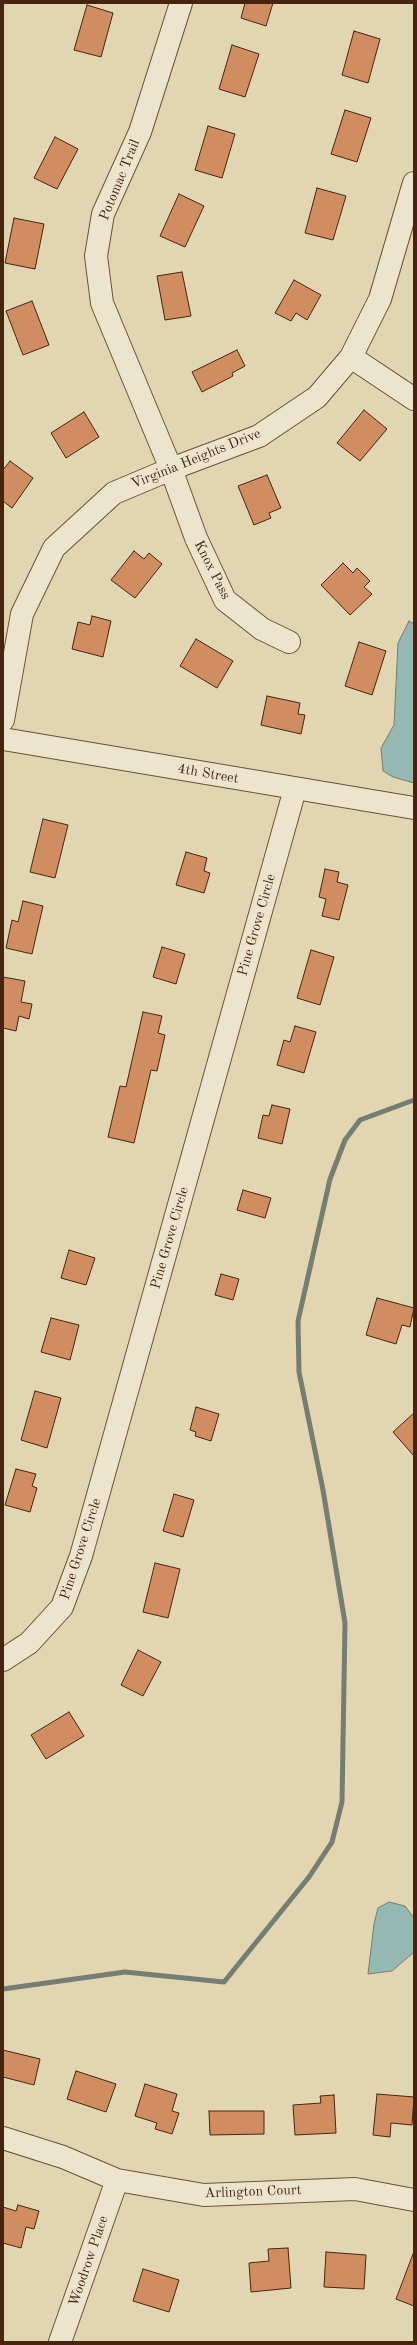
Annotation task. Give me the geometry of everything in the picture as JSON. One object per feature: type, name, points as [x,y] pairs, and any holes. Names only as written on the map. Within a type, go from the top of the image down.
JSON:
[{"type":"street","name":"Potomac Trail","points":[[171,469],[102,303],[96,256],[103,214],[140,132],[181,3]]},
{"type":"street","name":"Virginia Heights Drive","points":[[3,720],[22,614],[54,548],[114,493],[171,469],[259,436],[317,397],[352,357],[380,299],[414,182]]},
{"type":"street","points":[[352,357],[414,399]]},
{"type":"street","name":"Knox Pass","points":[[171,469],[196,538],[225,600],[262,629],[289,642]]},
{"type":"street","name":"4th Street","points":[[3,738],[295,789],[414,808]]},
{"type":"street","name":"Pine Grove Circle","points":[[3,1660],[29,1643],[62,1607],[82,1556],[295,789]]},
{"type":"street","name":"Arlington Court","points":[[3,2138],[63,2157],[117,2180],[204,2195],[355,2189],[414,2200]]},
{"type":"street","name":"Woodrow Place","points":[[60,2342],[117,2180]]},
{"type":"water","points":[[409,621],[414,624],[414,783],[393,777],[383,771],[381,748],[394,725],[398,643]]},
{"type":"water","points":[[389,1902],[405,1906],[414,1918],[414,1952],[392,1971],[368,1974],[374,1924],[378,1908]]},
{"type":"building","points":[[245,3],[273,3],[266,26],[241,18]]},
{"type":"building","points":[[87,5],[113,13],[101,57],[74,50]]},
{"type":"building","points":[[354,31],[380,39],[368,83],[342,75]]},
{"type":"building","points":[[232,45],[259,54],[245,97],[219,89]]},
{"type":"building","points":[[345,110],[371,118],[357,162],[331,154]]},
{"type":"building","points":[[208,126],[235,134],[222,178],[195,170]]},
{"type":"building","points":[[55,137],[78,149],[57,189],[34,178]]},
{"type":"building","points":[[317,188],[346,196],[333,240],[305,233]]},
{"type":"building","points":[[179,194],[204,206],[185,247],[160,236]]},
{"type":"building","points":[[14,218],[44,224],[35,269],[5,263]]},
{"type":"building","points":[[182,272],[191,316],[165,320],[157,276]]},
{"type":"building","points":[[294,280],[321,295],[307,320],[296,313],[291,321],[275,313]]},
{"type":"building","points":[[32,301],[49,345],[23,355],[6,311]]},
{"type":"building","points":[[237,350],[245,366],[232,373],[233,376],[202,392],[192,372]]},
{"type":"building","points":[[364,410],[387,429],[360,461],[337,443]]},
{"type":"building","points":[[84,412],[99,437],[66,458],[51,433]]},
{"type":"building","points":[[10,461],[33,478],[12,508],[3,501],[3,470]]},
{"type":"building","points":[[267,475],[281,508],[269,513],[271,518],[254,525],[238,486]]},
{"type":"building","points":[[134,551],[144,559],[149,553],[162,564],[135,598],[111,580]]},
{"type":"building","points":[[343,563],[353,573],[357,568],[370,581],[364,587],[372,594],[350,615],[321,585]]},
{"type":"building","points":[[92,616],[111,621],[103,657],[72,649],[78,622],[90,625]]},
{"type":"building","points":[[196,639],[233,661],[217,688],[180,666]]},
{"type":"building","points":[[359,642],[386,651],[372,695],[345,686]]},
{"type":"building","points":[[267,696],[300,703],[298,714],[305,715],[301,734],[261,725]]},
{"type":"building","points":[[43,819],[68,825],[55,878],[30,872]]},
{"type":"building","points":[[186,852],[207,858],[204,871],[210,873],[204,893],[176,885]]},
{"type":"building","points":[[325,869],[339,872],[337,882],[348,885],[339,920],[322,916],[326,899],[319,897]]},
{"type":"building","points":[[23,901],[43,906],[32,954],[6,948],[12,920],[18,922]]},
{"type":"building","points":[[162,947],[185,954],[176,984],[153,977]]},
{"type":"building","points":[[311,950],[334,957],[320,1005],[297,998]]},
{"type":"building","points":[[3,977],[25,981],[21,1002],[32,1004],[29,1019],[19,1016],[16,1031],[3,1028]]},
{"type":"building","points":[[143,1012],[162,1016],[158,1033],[165,1035],[157,1071],[151,1070],[134,1143],[108,1137],[120,1086],[126,1087]]},
{"type":"building","points":[[295,1026],[316,1032],[304,1073],[277,1065],[284,1040],[290,1042]]},
{"type":"building","points":[[272,1105],[290,1109],[282,1144],[258,1138],[263,1115],[269,1116]]},
{"type":"building","points":[[243,1190],[271,1198],[265,1218],[237,1210]]},
{"type":"building","points":[[69,1250],[95,1258],[86,1285],[61,1278]]},
{"type":"building","points":[[221,1274],[239,1279],[233,1300],[215,1295]]},
{"type":"building","points":[[377,1298],[414,1308],[410,1327],[402,1325],[396,1344],[366,1335]]},
{"type":"building","points":[[51,1318],[79,1325],[70,1360],[41,1352]]},
{"type":"building","points":[[35,1391],[61,1398],[47,1448],[21,1440]]},
{"type":"building","points":[[196,1407],[219,1414],[211,1441],[195,1436],[196,1432],[190,1430]]},
{"type":"building","points":[[414,1413],[414,1456],[393,1432]]},
{"type":"building","points":[[16,1469],[36,1474],[32,1486],[37,1488],[30,1512],[5,1505]]},
{"type":"building","points":[[174,1494],[194,1500],[183,1537],[163,1531]]},
{"type":"building","points":[[155,1563],[180,1569],[168,1618],[143,1612]]},
{"type":"building","points":[[138,1650],[161,1662],[143,1696],[121,1685]]},
{"type":"building","points":[[69,1712],[84,1736],[46,1759],[31,1735]]},
{"type":"building","points":[[3,2050],[40,2059],[34,2085],[3,2077]]},
{"type":"building","points":[[76,2071],[116,2084],[106,2112],[67,2099]]},
{"type":"building","points":[[145,2084],[177,2094],[172,2111],[179,2113],[172,2134],[155,2129],[157,2123],[135,2116]]},
{"type":"building","points":[[377,2094],[414,2097],[412,2125],[391,2123],[390,2137],[373,2135]]},
{"type":"building","points":[[334,2095],[336,2133],[295,2135],[293,2105],[321,2103],[320,2096]]},
{"type":"building","points":[[209,2111],[264,2111],[264,2134],[210,2135]]},
{"type":"building","points":[[18,2205],[39,2211],[34,2229],[26,2227],[21,2248],[3,2243],[3,2207],[16,2211]]},
{"type":"building","points":[[288,2248],[291,2288],[251,2292],[249,2263],[269,2261],[268,2249]]},
{"type":"building","points":[[326,2252],[366,2255],[364,2289],[324,2287]]},
{"type":"building","points":[[413,2254],[414,2255],[414,2306],[396,2299]]},
{"type":"building","points":[[143,2269],[179,2280],[169,2312],[133,2301]]},
{"type":"waterway","points":[[3,1989],[125,1972],[224,1982],[309,1877],[332,1842],[342,1802],[345,1623],[323,1490],[299,1372],[298,1321],[330,1179],[345,1140],[360,1120],[414,1100]]}]
